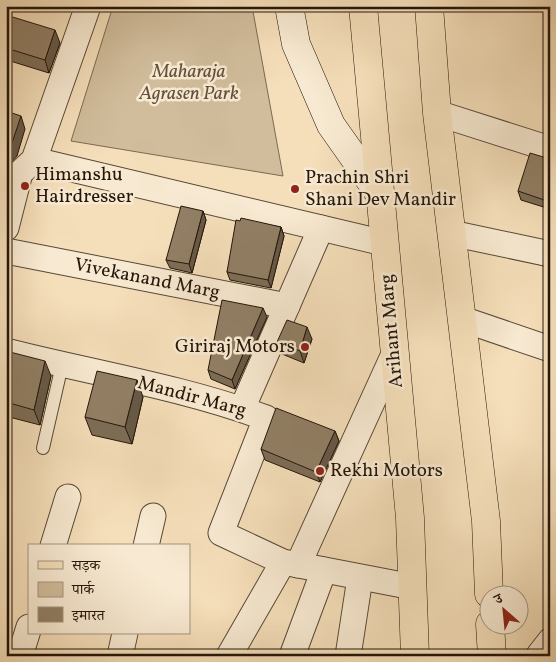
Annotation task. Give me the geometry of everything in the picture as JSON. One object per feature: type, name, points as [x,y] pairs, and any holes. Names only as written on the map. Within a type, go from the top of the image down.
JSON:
[{"type":"main road","name":"Arihant Marg","points":[[363,6],[410,518],[415,656]]},
{"type":"main road","points":[[429,6],[437,113],[486,521],[489,584]]},
{"type":"main road","points":[[491,634],[492,656]]},
{"type":"street","points":[[6,228],[20,173],[34,160],[88,6]]},
{"type":"street","points":[[289,6],[296,44],[331,125],[379,193]]},
{"type":"street","points":[[437,113],[550,149]]},
{"type":"street","points":[[34,160],[384,243]]},
{"type":"street","points":[[242,409],[321,228]]},
{"type":"street","points":[[451,233],[550,254]]},
{"type":"street","name":"Vivekanand Marg","points":[[6,251],[287,306]]},
{"type":"street","points":[[462,319],[550,349]]},
{"type":"street","name":"Mandir Marg","points":[[6,352],[157,386],[242,409],[266,418],[221,533],[291,564],[413,587]]},
{"type":"street","points":[[229,656],[291,564],[394,354]]},
{"type":"street","points":[[54,544],[68,497]]},
{"type":"street","points":[[146,544],[153,516]]},
{"type":"street","points":[[292,656],[324,570]]},
{"type":"street","points":[[348,656],[360,578]]},
{"type":"street","points":[[20,656],[28,631]]},
{"type":"street","points":[[120,656],[125,634]]},
{"type":"lane","points":[[42,448],[62,365]]},
{"type":"green space","name":"Maharaja Agrasen Park","points":[[113,6],[252,6],[283,176],[71,141]]},
{"type":"building","points":[[6,15],[55,30],[45,60],[6,48]]},
{"type":"building","points":[[6,111],[21,116],[12,143],[6,150]]},
{"type":"building","points":[[530,153],[550,159],[550,202],[518,191]]},
{"type":"building","points":[[181,206],[203,211],[189,264],[166,260]]},
{"type":"building","points":[[241,218],[281,227],[268,280],[227,272],[236,220],[240,221]]},
{"type":"building","points":[[222,300],[263,308],[232,380],[208,370]]},
{"type":"building","points":[[287,320],[307,327],[300,351],[277,342]]},
{"type":"building","points":[[6,351],[45,361],[34,410],[6,402]]},
{"type":"building","points":[[97,371],[137,380],[125,427],[85,417]]},
{"type":"building","points":[[276,408],[335,431],[316,472],[261,449]]},
{"type":"place","name":"Himanshu Hairdresser","points":[[25,186]]},
{"type":"place","name":"Prachin Shri Shani Dev Mandir","points":[[295,189]]},
{"type":"place","name":"Giriraj Motors","points":[[305,347]]},
{"type":"place","name":"Rekhi Motors","points":[[320,471]]}]
